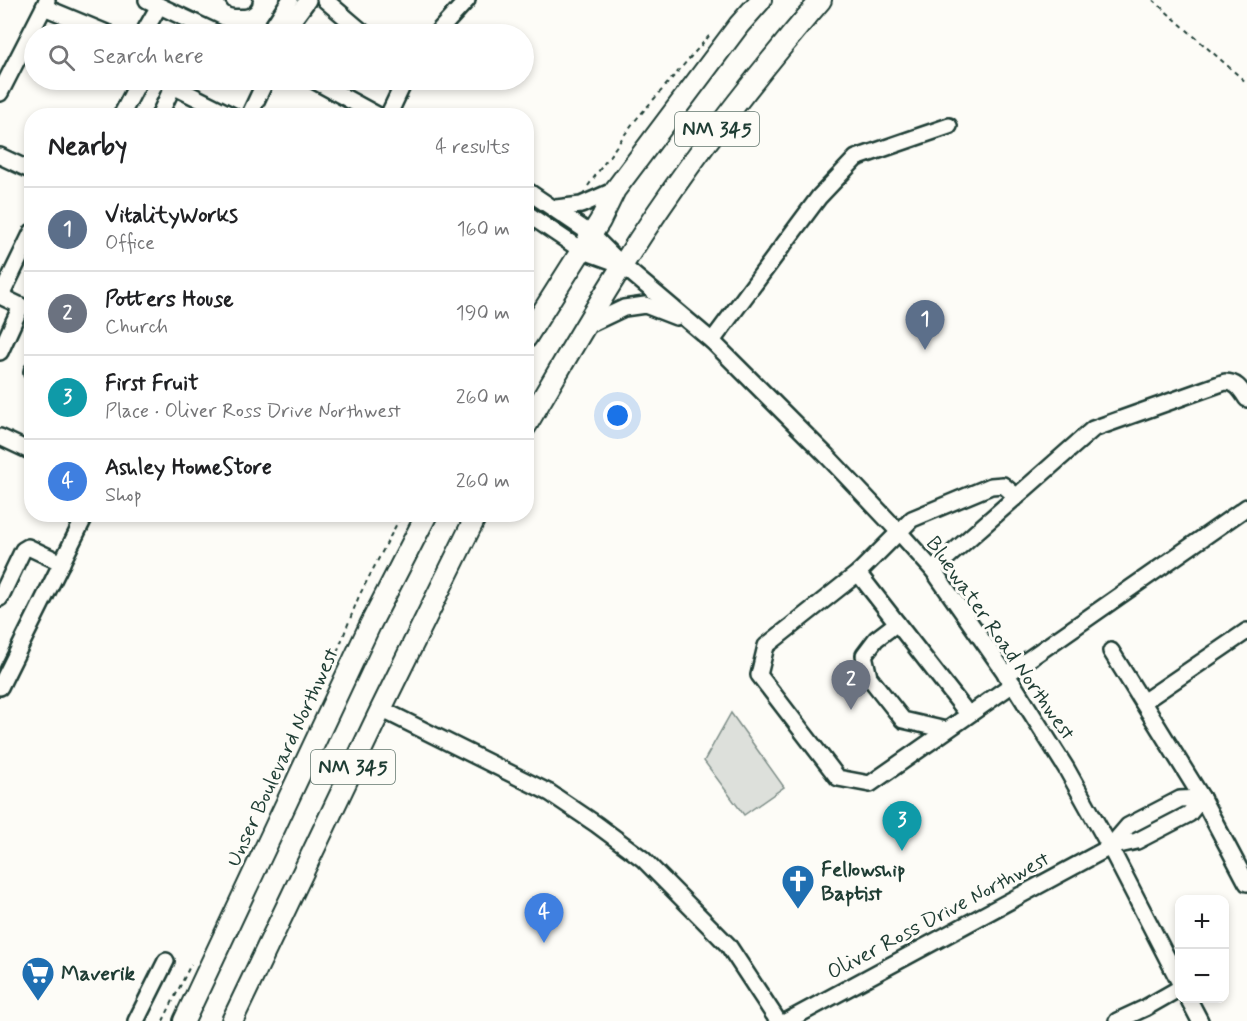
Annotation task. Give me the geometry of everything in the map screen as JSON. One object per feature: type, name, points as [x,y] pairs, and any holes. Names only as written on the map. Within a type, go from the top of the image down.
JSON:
[{"type":"main road","name":"NM 345","points":[[534,325],[586,242],[615,190],[761,0]]},
{"type":"main road","name":"NM 345","points":[[534,412],[622,265],[727,115],[767,63],[821,0]]},
{"type":"main road","name":"Unser Boulevard Northwest","points":[[184,1021],[370,626],[423,522]]},
{"type":"main road","name":"NM 345","points":[[232,1021],[473,522]]},
{"type":"street","points":[[234,0],[244,0]]},
{"type":"street","points":[[274,24],[290,0]]},
{"type":"street","points":[[290,24],[308,0]]},
{"type":"street","points":[[325,0],[353,24]]},
{"type":"street","points":[[445,24],[467,0]]},
{"type":"street","points":[[34,24],[45,3],[88,24]]},
{"type":"street","points":[[146,24],[153,3],[198,24]]},
{"type":"street","points":[[0,93],[24,45]]},
{"type":"street","points":[[126,108],[135,90]]},
{"type":"street","points":[[163,108],[171,90]]},
{"type":"street","points":[[181,90],[217,108]]},
{"type":"street","points":[[253,108],[261,90]]},
{"type":"street","points":[[331,90],[364,108]]},
{"type":"street","points":[[392,108],[400,90]]},
{"type":"street","points":[[712,341],[819,197],[856,158],[949,126]]},
{"type":"street","points":[[0,156],[24,167]]},
{"type":"street","points":[[556,208],[581,205],[615,190]]},
{"type":"street","name":"Bluewater Road Northwest","points":[[534,195],[556,208],[586,242]]},
{"type":"street","name":"Bluewater Road Northwest","points":[[534,217],[586,242],[622,265],[712,341],[777,405],[933,570],[1066,768],[1110,847],[1175,977]]},
{"type":"street","points":[[0,352],[21,306],[0,296],[24,248]]},
{"type":"street","points":[[584,327],[624,308],[645,305],[686,320]]},
{"type":"street","points":[[933,570],[1093,429],[1226,382],[1237,385],[1247,399]]},
{"type":"street","points":[[0,437],[24,448]]},
{"type":"street","points":[[1017,497],[1003,485],[991,486],[912,519],[858,573],[766,646],[759,675],[838,778],[870,784],[1247,507]]},
{"type":"street","points":[[0,687],[82,522]]},
{"type":"street","points":[[0,598],[23,550],[28,547],[62,562]]},
{"type":"street","points":[[858,573],[968,714]]},
{"type":"street","points":[[897,623],[876,639],[864,655],[869,677],[903,720],[946,730]]},
{"type":"street","points":[[1143,702],[1247,631]]},
{"type":"street","points":[[1111,651],[1202,798],[1247,883]]},
{"type":"street","points":[[381,709],[550,793],[643,859],[728,945],[778,1021]]},
{"type":"street","name":"Oliver Ross Drive Northwest","points":[[787,1021],[1110,847],[1137,841],[1189,814],[1202,798]]},
{"type":"street","points":[[136,1021],[166,960]]},
{"type":"street","points":[[1117,1021],[1143,1015],[1175,988]]},
{"type":"street","points":[[1190,1003],[1200,1021]]},
{"type":"path","points":[[1153,0],[1247,83]]},
{"type":"path","points":[[586,189],[633,123],[709,35]]},
{"type":"shaded area","points":[[731,713],[784,787],[744,815],[704,761]]},
{"type":"place","name":"VitalityWorks","points":[[925,350]]},
{"type":"place","name":"Potters House","points":[[851,710]]},
{"type":"place","name":"First Fruit","points":[[902,851]]},
{"type":"place","name":"Fellowship Baptist","points":[[798,910]]},
{"type":"place","name":"Ashley HomeStore","points":[[544,943]]},
{"type":"place","name":"Maverik","points":[[38,1002]]}]
